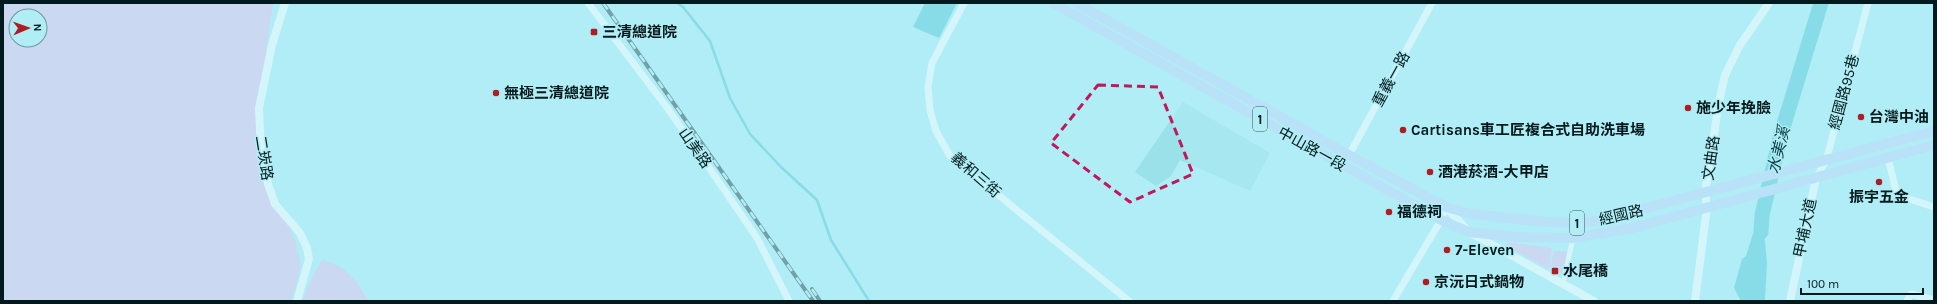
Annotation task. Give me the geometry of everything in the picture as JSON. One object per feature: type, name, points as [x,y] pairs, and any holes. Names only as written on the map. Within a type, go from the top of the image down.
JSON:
[{"type":"main road","name":"中山路一段","points":[[1053,3],[1441,220],[1469,232]]},
{"type":"main road","name":"中山路一段","points":[[1076,3],[1349,155],[1446,207]]},
{"type":"main road","name":"1","points":[[1826,161],[1934,131]]},
{"type":"main road","name":"1","points":[[1816,178],[1934,145]]},
{"type":"main road","name":"經國路","points":[[1446,207],[1471,214],[1573,224],[1598,221],[1826,161]]},
{"type":"main road","name":"經國路","points":[[1469,232],[1514,237],[1573,238],[1633,228],[1816,178]]},
{"type":"street","name":"二崁路","points":[[285,3],[272,45],[259,108],[261,152],[268,184],[275,204],[300,233],[308,248],[310,259],[297,301]]},
{"type":"street","name":"山美路","points":[[588,3],[668,109],[757,238],[789,301]]},
{"type":"street","name":"義和三街","points":[[964,3],[932,63],[928,87],[930,110],[936,131],[950,156],[1129,301]]},
{"type":"street","name":"重義一路","points":[[1349,155],[1432,3]]},
{"type":"street","name":"文曲路","points":[[1695,301],[1707,208],[1705,193],[1719,102],[1725,75],[1740,45],[1769,3]]},
{"type":"street","name":"經國路95巷","points":[[1816,178],[1826,161],[1868,3]]},
{"type":"street","points":[[1888,158],[1897,195],[1934,206]]},
{"type":"street","name":"甲埔大道","points":[[1790,301],[1816,178]]},
{"type":"street","points":[[1396,300],[1441,220],[1446,207]]},
{"type":"street","name":"中山路一段","points":[[1446,207],[1469,232],[1594,301]]},
{"type":"street","points":[[1563,283],[1573,238]]},
{"type":"street","points":[[1907,301],[1910,294],[1934,300]]},
{"type":"highlighted area","points":[[1098,85],[1158,87],[1193,174],[1130,202],[1051,143]]},
{"type":"shaded area","points":[[3,3],[273,3],[257,116],[267,173],[297,245],[300,258],[299,276],[291,301],[3,301]]},
{"type":"shaded area","points":[[925,3],[957,3],[939,38],[913,27]]},
{"type":"shaded area","points":[[1183,102],[1270,153],[1250,191],[1180,160],[1171,176],[1156,186],[1135,172]]},
{"type":"shaded area","points":[[1762,212],[1767,263],[1765,299],[1764,301],[1741,301],[1734,288],[1742,259],[1746,256],[1758,218]]},
{"type":"shaded area","points":[[1507,242],[1552,248],[1549,269],[1506,246]]},
{"type":"shaded area","points":[[1554,251],[1568,251],[1564,275],[1550,268]]},
{"type":"shaded area","points":[[323,260],[332,263],[350,275],[360,286],[369,301],[302,301],[320,263]]},
{"type":"waterway","points":[[677,3],[683,7],[710,41],[730,98],[750,134],[781,167],[817,200],[831,240],[869,301]]},
{"type":"waterway","name":"水美溪","points":[[1761,232],[1762,215],[1781,134],[1821,3]]},
{"type":"railway","points":[[603,3],[813,301]]},
{"type":"railway","points":[[812,289],[820,301]]},
{"type":"place","name":"三清總道院","points":[[594,32]]},
{"type":"place","name":"無極三清總道院","points":[[496,93]]},
{"type":"place","name":"施少年挽臉","points":[[1688,108]]},
{"type":"place","name":"台灣中油","points":[[1861,117]]},
{"type":"place","name":"Cartisans車工匠複合式自助洗車場","points":[[1403,130]]},
{"type":"place","name":"酒港菸酒-大甲店","points":[[1430,172]]},
{"type":"place","name":"振宇五金","points":[[1879,182]]},
{"type":"place","name":"福德祠","points":[[1389,212]]},
{"type":"place","name":"7-Eleven","points":[[1447,250]]},
{"type":"place","name":"水尾橋","points":[[1555,271]]},
{"type":"place","name":"京沅日式鍋物","points":[[1426,282]]}]
